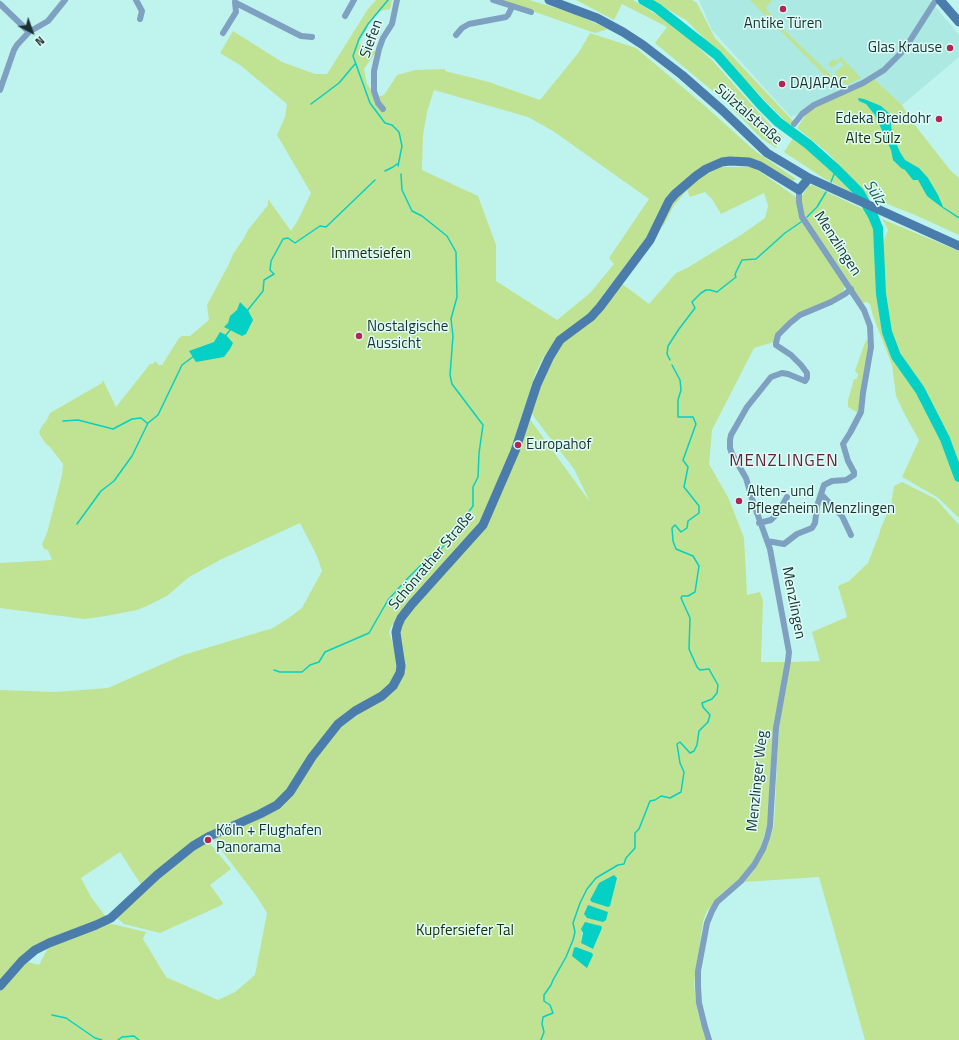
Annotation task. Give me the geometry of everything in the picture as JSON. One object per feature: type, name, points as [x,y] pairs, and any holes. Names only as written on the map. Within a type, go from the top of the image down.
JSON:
[{"type":"street","points":[[0,90],[17,45],[29,32],[48,21],[65,0]]},
{"type":"street","points":[[136,0],[142,11],[140,19]]},
{"type":"street","points":[[345,16],[354,0]]},
{"type":"street","name":"Siefen","points":[[383,109],[378,103],[374,90],[374,71],[383,38],[392,24],[397,0]]},
{"type":"street","points":[[493,0],[531,12]]},
{"type":"street","name":"Sülztalstraße","points":[[549,0],[597,18],[643,45],[667,63],[722,110],[763,150],[806,176],[959,246]]},
{"type":"street","points":[[794,124],[802,114],[814,104],[888,71],[904,50],[936,0]]},
{"type":"street","points":[[940,0],[959,22]]},
{"type":"street","points":[[223,33],[236,12],[236,2],[300,36],[312,37]]},
{"type":"street","points":[[0,4],[29,32]]},
{"type":"street","points":[[456,35],[462,28],[469,24],[506,17],[512,7]]},
{"type":"street","name":"Schönrather Straße","points":[[0,986],[22,961],[35,950],[111,918],[157,875],[193,846],[210,836],[277,805],[290,792],[320,746],[338,724],[382,696],[393,686],[400,673],[401,666],[396,632],[401,618],[483,525],[515,451],[537,384],[549,358],[560,340],[591,317],[600,307],[650,240],[669,201],[675,194],[706,169],[722,162],[730,161],[749,162],[760,166],[795,187]]},
{"type":"street","points":[[795,187],[806,176]]},
{"type":"street","name":"Menzlingen","points":[[795,187],[802,217],[864,310],[872,334],[861,412],[843,444],[854,475],[846,480],[828,482],[822,488],[821,494]]},
{"type":"street","name":"Menzlingen","points":[[786,671],[788,661],[788,643],[767,541],[746,478],[730,448],[731,435],[747,407],[771,377],[782,373],[805,381],[807,378],[807,374],[801,365],[791,355],[776,345],[777,339],[783,330],[800,315],[831,302],[851,289]]},
{"type":"street","points":[[767,541],[784,544],[797,534],[812,528],[815,522],[817,506],[821,494],[842,516],[851,535]]},
{"type":"street","points":[[760,523],[771,520],[778,513],[787,497]]},
{"type":"street","name":"Menzlinger Weg","points":[[709,1040],[699,1003],[698,986],[698,971],[707,923],[717,902],[741,881],[754,865],[762,849],[770,826],[776,728],[786,671]]},
{"type":"shaded area","points":[[699,0],[930,0],[959,35],[959,57],[902,105],[874,79],[791,117],[712,30]]},
{"type":"green space","points":[[376,0],[392,0],[390,9],[380,11],[372,19],[359,43],[376,52],[364,69],[367,84],[376,97],[384,95],[397,75],[415,70],[445,69],[445,71],[489,82],[540,100],[579,52],[590,33],[636,48],[705,106],[755,151],[796,179],[793,181],[756,161],[722,158],[693,173],[667,197],[646,239],[600,299],[593,313],[564,332],[544,356],[536,372],[509,456],[481,522],[401,613],[391,627],[389,632],[398,661],[394,679],[386,689],[336,722],[288,791],[276,802],[210,834],[142,886],[120,852],[81,878],[91,897],[106,917],[39,945],[0,982],[0,690],[55,692],[108,688],[183,655],[273,628],[302,608],[322,571],[317,556],[300,523],[220,560],[189,577],[167,596],[137,610],[84,619],[0,608],[0,563],[52,560],[48,550],[44,549],[42,544],[47,533],[62,475],[63,464],[46,444],[39,432],[50,413],[102,383],[103,380],[116,407],[150,364],[153,364],[155,361],[159,365],[162,365],[179,338],[182,336],[190,336],[209,320],[207,305],[233,254],[248,230],[268,205],[268,199],[291,231],[298,220],[311,193],[277,135],[285,117],[287,104],[240,65],[220,53],[233,31],[282,62],[315,74],[327,74],[368,9]],"holes":[[[434,90],[528,117],[553,131],[649,199],[609,258],[614,264],[590,293],[557,320],[496,281],[496,245],[478,196],[422,170],[423,135],[427,112]]]},
{"type":"green space","points":[[501,0],[529,0],[573,13],[608,29],[595,33]]},
{"type":"green space","points":[[576,0],[633,0],[675,26],[712,60],[772,127],[783,137],[776,148],[761,138],[727,103],[655,43],[667,27],[622,4],[614,20]]},
{"type":"green space","points":[[651,0],[692,0],[697,3],[715,38],[794,122],[789,125],[686,20]]},
{"type":"green space","points":[[750,0],[772,0],[766,7],[767,10],[776,19],[777,23],[833,77],[840,85],[838,89]]},
{"type":"green space","points":[[841,57],[861,78],[845,86],[846,84],[839,80],[835,72],[844,65],[840,61],[832,68],[828,64],[834,59],[836,61]]},
{"type":"green space","name":"Alte Sülz","points":[[874,79],[902,105],[911,120],[950,170],[959,178],[959,235],[865,195],[828,153],[797,128],[811,107]]},
{"type":"green space","points":[[793,138],[832,168],[855,194],[825,179],[784,152]]},
{"type":"green space","name":"Kupfersiefer Tal","points":[[720,167],[753,167],[796,197],[798,212],[801,220],[845,286],[843,292],[837,297],[796,316],[774,342],[754,348],[712,430],[709,464],[729,499],[744,538],[747,595],[760,592],[763,601],[761,662],[785,662],[771,768],[767,826],[760,848],[751,864],[740,878],[721,894],[707,911],[703,921],[694,985],[697,1009],[706,1040],[0,1040],[0,989],[24,961],[39,965],[49,946],[108,923],[146,932],[143,939],[166,977],[218,1000],[235,992],[255,975],[267,913],[257,897],[213,839],[270,812],[335,732],[398,684],[399,637],[402,621],[478,536],[529,418],[590,502],[574,469],[531,411],[538,391],[559,346],[621,283],[649,304],[676,273],[687,268],[741,235],[765,218],[768,206],[764,193],[721,214],[712,199],[705,192],[690,197],[687,190],[673,207],[663,227],[663,219],[670,203],[698,178]],"holes":[[[583,925],[602,928],[593,949],[581,943]]]},
{"type":"green space","points":[[812,185],[865,210],[866,213],[873,216],[876,259],[888,230],[882,219],[959,251],[959,518],[937,497],[902,477],[919,440],[896,396],[892,365],[873,316],[870,304],[867,302],[861,303],[806,220],[802,209],[802,196],[808,186]]},
{"type":"green space","points":[[867,340],[870,340],[858,413],[848,407],[848,400],[854,379],[857,379],[858,374],[855,371]]},
{"type":"green space","points":[[902,482],[936,499],[959,525],[959,1040],[865,1040],[819,877],[744,882],[753,872],[761,858],[769,842],[774,825],[779,728],[790,662],[820,661],[812,632],[847,617],[838,586],[849,581],[868,563],[891,504],[894,486]]},
{"type":"green space","points":[[208,841],[231,869],[210,885],[223,903],[222,905],[160,933],[124,924],[118,919],[117,917],[183,857]]},
{"type":"water","points":[[858,98],[881,106],[890,114],[892,134],[900,152],[905,160],[919,168],[928,178],[944,209],[927,196],[918,180],[913,180],[905,170],[893,160],[891,150],[875,115],[866,104],[859,101]]},
{"type":"water","points":[[240,302],[248,310],[253,320],[246,334],[242,336],[224,327],[228,323],[230,316],[237,310]]},
{"type":"water","points":[[220,332],[226,335],[233,343],[224,357],[196,362],[189,351],[214,342]]},
{"type":"water","points":[[614,875],[617,878],[610,906],[608,907],[592,902],[590,900],[599,883]]},
{"type":"water","points":[[588,905],[608,912],[606,920],[603,922],[587,918],[584,914]]},
{"type":"water","points":[[585,922],[601,926],[602,928],[593,949],[581,943],[583,933],[581,929]]},
{"type":"water","points":[[576,947],[592,953],[593,955],[587,968],[572,956],[574,948]]},
{"type":"waterway","name":"Immetsiefen","points":[[388,0],[368,24],[359,39],[353,56],[370,103],[385,123],[392,125],[399,132],[402,146],[398,166]]},
{"type":"waterway","name":"Sülz","points":[[643,0],[657,8],[717,55],[778,122],[808,144],[859,192],[878,228],[881,294],[887,332],[896,356],[920,390],[945,439],[959,477]]},
{"type":"waterway","points":[[311,104],[339,83],[355,64]]},
{"type":"waterway","points":[[385,171],[397,164]]},
{"type":"waterway","points":[[831,182],[836,169]]},
{"type":"waterway","name":"Immetsiefen","points":[[274,670],[280,672],[302,672],[310,665],[319,662],[325,652],[369,633],[388,600],[430,556],[442,548],[473,506],[473,487],[478,477],[479,453],[483,425],[452,384],[450,375],[453,336],[451,319],[457,297],[456,252],[447,236],[422,216],[412,211],[402,190],[401,174]]},
{"type":"waterway","points":[[247,311],[263,291],[264,280],[274,274],[270,270],[271,261],[283,239],[288,238],[295,243],[320,226],[326,227],[375,180]]},
{"type":"waterway","points":[[807,217],[817,207],[826,192]]},
{"type":"waterway","name":"Alte Sülz","points":[[944,208],[959,218]]},
{"type":"waterway","points":[[670,360],[667,354],[668,346],[695,308],[692,302],[706,290],[717,292],[736,277],[736,272],[742,260],[756,259],[785,233],[801,222]]},
{"type":"waterway","points":[[226,335],[231,329]]},
{"type":"waterway","points":[[77,524],[101,491],[114,481],[132,456],[148,423],[158,415],[182,365],[194,356]]},
{"type":"waterway","points":[[541,1040],[544,1032],[542,1024],[543,1017],[553,1013],[550,1005],[544,1001],[544,995],[566,957],[573,940],[575,932],[573,923],[587,889],[596,878],[618,865],[624,864],[626,858],[635,848],[635,833],[639,829],[650,801],[661,796],[670,798],[681,792],[684,772],[680,763],[677,744],[680,742],[690,753],[694,751],[697,745],[699,731],[708,722],[710,715],[703,707],[702,703],[712,699],[717,693],[718,685],[709,669],[700,670],[697,667],[689,649],[690,618],[681,598],[682,596],[688,596],[695,592],[699,566],[693,556],[676,549],[673,541],[672,528],[675,525],[681,532],[687,528],[688,521],[699,513],[699,506],[684,487],[688,467],[683,460],[696,424],[693,417],[678,417],[678,400],[681,390],[680,380],[672,365]]},
{"type":"waterway","points":[[63,421],[78,420],[113,429],[132,419],[141,418],[147,423]]},
{"type":"waterway","points":[[52,1015],[66,1018],[95,1038],[102,1040]]},
{"type":"waterway","points":[[118,1040],[122,1037],[134,1036],[139,1040]]},
{"type":"place","name":"Antike Türen","points":[[783,9]]},
{"type":"place","name":"Glas Krause","points":[[950,48]]},
{"type":"place","name":"DAJAPAC","points":[[782,84]]},
{"type":"place","name":"Edeka Breidohr","points":[[939,119]]},
{"type":"place","name":"Nostalgische Aussicht","points":[[359,336]]},
{"type":"place","name":"Europahof","points":[[518,445]]},
{"type":"place","name":"Alten- und Pflegeheim Menzlingen","points":[[739,501]]},
{"type":"place","name":"Köln + Flughafen Panorama","points":[[208,840]]},
{"type":"district","name":"MENZLINGEN","points":[[784,462]]}]
